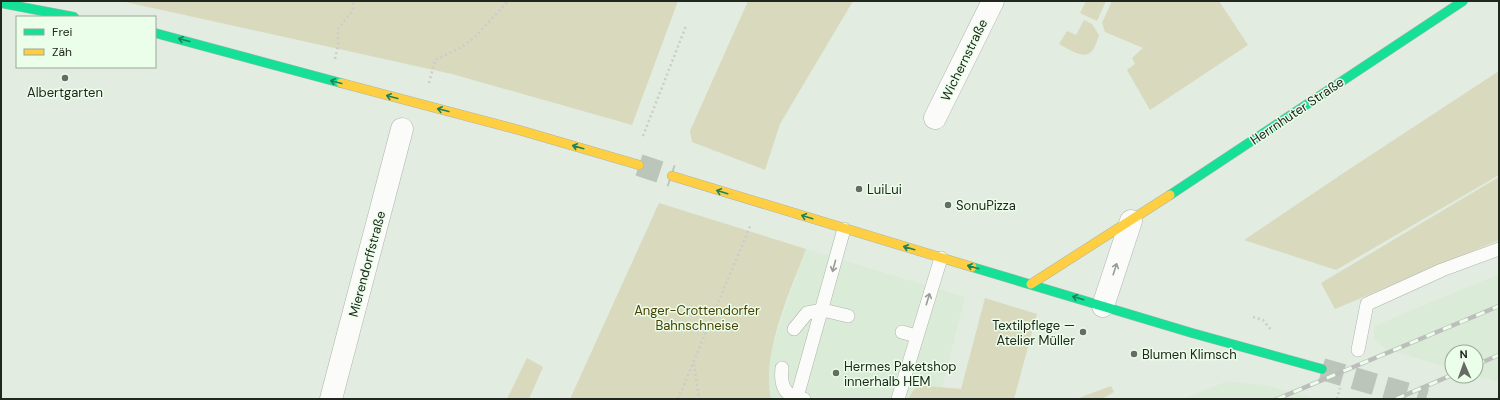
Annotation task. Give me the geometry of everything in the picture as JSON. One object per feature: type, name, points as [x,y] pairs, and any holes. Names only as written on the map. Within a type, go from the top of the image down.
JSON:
[{"type":"street","name":"Wichernstraße","points":[[935,118],[993,1]]},
{"type":"street","name":"Herrnhuter Straße","points":[[1031,284],[1131,221],[1463,1]]},
{"type":"street","points":[[1,3],[69,16]]},
{"type":"street","points":[[156,33],[424,106],[519,130],[639,165]]},
{"type":"street","name":"Mierendorffstraße","points":[[331,399],[402,129]]},
{"type":"street","points":[[672,176],[1129,314],[1322,369]]},
{"type":"street","points":[[1103,306],[1131,221]]},
{"type":"lane","points":[[782,368],[781,378],[784,390],[791,396],[801,398],[822,310],[844,229]]},
{"type":"lane","points":[[1358,350],[1367,304],[1442,270],[1499,249]]},
{"type":"lane","points":[[898,399],[941,258]]},
{"type":"lane","points":[[794,328],[807,313],[822,310],[848,316]]},
{"type":"lane","points":[[902,332],[916,336]]},
{"type":"path","points":[[338,45],[338,29],[353,10],[353,1]]},
{"type":"path","points":[[424,106],[435,60],[460,48],[474,38],[508,1]]},
{"type":"path","points":[[644,136],[686,26]]},
{"type":"path","points":[[678,399],[746,240],[759,203]]},
{"type":"path","points":[[1253,317],[1263,320]]},
{"type":"path","points":[[694,363],[700,399]]},
{"type":"path","points":[[1337,399],[1340,388]]},
{"type":"shaded area","points":[[806,249],[965,297],[942,387],[917,385],[908,399],[771,399],[768,387],[771,351]]},
{"type":"shaded area","points":[[1499,274],[1499,382],[1484,378],[1484,344],[1444,344],[1444,367],[1386,349],[1374,339],[1374,326]]},
{"type":"shaded area","points":[[1228,381],[1264,385],[1317,399],[1183,399]]},
{"type":"green space","points":[[121,1],[678,1],[632,125],[452,74]]},
{"type":"green space","points":[[748,1],[853,1],[780,124],[765,170],[692,142],[690,131]]},
{"type":"green space","points":[[1086,1],[1106,1],[1097,21],[1080,13]]},
{"type":"green space","points":[[1112,1],[1219,1],[1248,45],[1150,110],[1127,70],[1135,64],[1132,58],[1143,48],[1105,32],[1102,23]]},
{"type":"green space","points":[[1084,20],[1092,24],[1099,35],[1092,51],[1084,55],[1059,44],[1067,31],[1076,35]]},
{"type":"green space","points":[[1499,71],[1499,175],[1336,270],[1244,240],[1348,170]]},
{"type":"green space","points":[[1499,177],[1499,240],[1335,309],[1321,283]]},
{"type":"green space","name":"Anger-Crottendorfer Bahnschneise","points":[[659,203],[806,249],[785,303],[773,343],[769,381],[771,399],[570,399]]},
{"type":"green space","points":[[985,298],[1037,314],[1014,399],[908,399],[917,385],[961,389]]},
{"type":"green space","points":[[527,358],[543,367],[529,399],[507,399]]},
{"type":"green space","points":[[1111,386],[1114,392],[1102,399],[1076,399]]},
{"type":"tunnel","points":[[639,165],[672,176]]},
{"type":"tunnel","points":[[1322,369],[1426,399]]},
{"type":"railway","points":[[1277,399],[1499,306]]},
{"type":"railway","points":[[1484,362],[1499,355]]},
{"type":"railway","points":[[1396,399],[1444,378]]},
{"type":"traffic: fast","points":[[1170,195],[1463,1]]},
{"type":"traffic: fast","points":[[1,3],[69,16]]},
{"type":"traffic: fast","points":[[156,33],[341,83]]},
{"type":"traffic: fast","points":[[972,267],[1192,333],[1322,369]]},
{"type":"traffic: slow","points":[[341,83],[519,130],[639,165]]},
{"type":"traffic: slow","points":[[672,176],[972,267]]},
{"type":"traffic: slow","points":[[1031,284],[1170,195]]},
{"type":"place","name":"Albertgarten","points":[[65,78]]},
{"type":"place","name":"LuiLui","points":[[859,189]]},
{"type":"place","name":"SonuPizza","points":[[948,205]]},
{"type":"place","name":"Textilpflege — Atelier Müller","points":[[1083,332]]},
{"type":"place","name":"Blumen Klimsch","points":[[1134,354]]},
{"type":"place","name":"Hermes Paketshop innerhalb HEM","points":[[836,373]]}]
